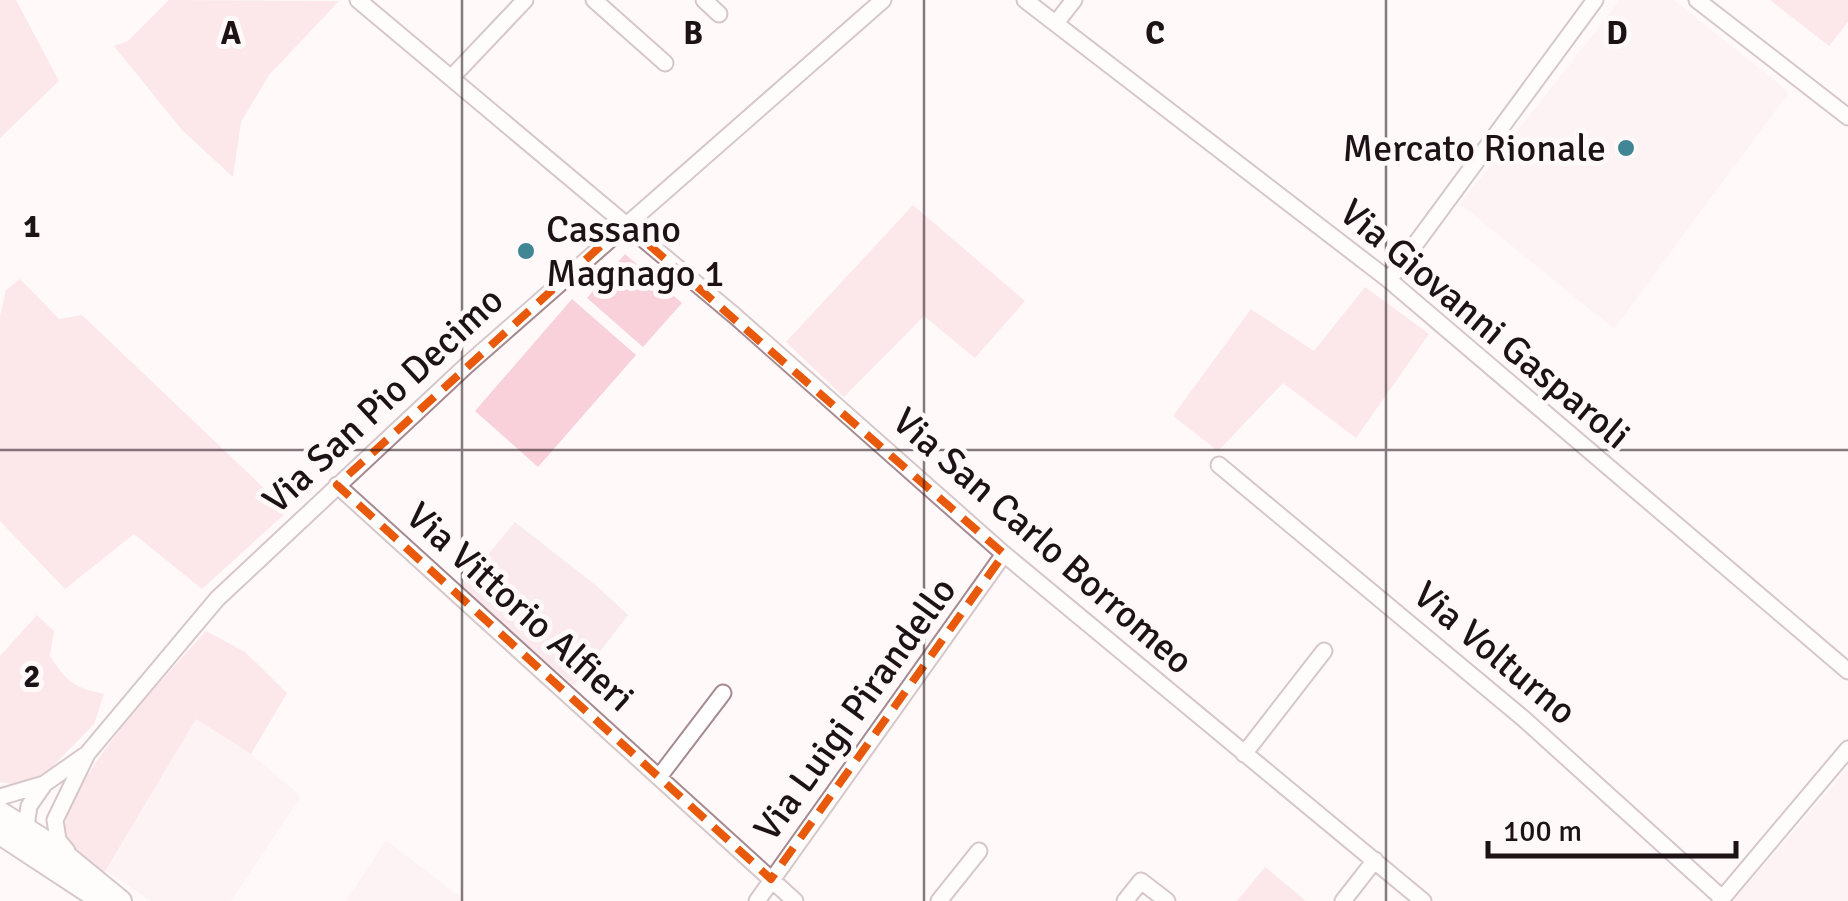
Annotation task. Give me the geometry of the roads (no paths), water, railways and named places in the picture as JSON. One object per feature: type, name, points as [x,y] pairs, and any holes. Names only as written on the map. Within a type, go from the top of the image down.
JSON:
[{"type":"main road","points":[[0,812],[78,865],[122,901]]},
{"type":"main road","points":[[0,834],[102,901]]},
{"type":"street","name":"Via San Carlo Borromeo","points":[[358,0],[625,224],[1004,554],[1424,901]]},
{"type":"street","points":[[452,77],[526,0]]},
{"type":"street","points":[[594,0],[665,63]]},
{"type":"street","points":[[704,0],[719,14]]},
{"type":"street","name":"Via San Pio Decimo","points":[[58,810],[87,754],[216,599],[625,224],[882,0]]},
{"type":"street","name":"Via Giovanni Gasparoli","points":[[1025,0],[1388,280],[1848,672]]},
{"type":"street","points":[[1056,24],[1074,0]]},
{"type":"street","points":[[1388,280],[1595,0]]},
{"type":"street","points":[[1697,0],[1848,118]]},
{"type":"street","name":"Via Volturno","points":[[1220,465],[1524,719],[1721,900]]},
{"type":"street","name":"Via Vittorio Alfieri","points":[[337,485],[795,901]]},
{"type":"street","name":"Via Luigi Pirandello","points":[[757,901],[1004,554]]},
{"type":"street","points":[[1244,754],[1324,651]]},
{"type":"street","points":[[659,777],[723,692]]},
{"type":"street","points":[[1721,900],[1848,749]]},
{"type":"street","name":"Via San Pio Decimo","points":[[0,797],[44,784],[87,754]]},
{"type":"street","points":[[32,856],[24,827],[29,806],[44,784]]},
{"type":"street","points":[[0,823],[24,827],[58,810],[58,840],[78,865]]},
{"type":"street","points":[[938,901],[979,851]]},
{"type":"street","points":[[1343,901],[1375,860]]},
{"type":"street","points":[[1125,901],[1141,882],[1167,901]]},
{"type":"place","name":"Mercato Rionale","points":[[1626,148]]},
{"type":"place","name":"Cassano Magnago 1","points":[[526,251]]}]
